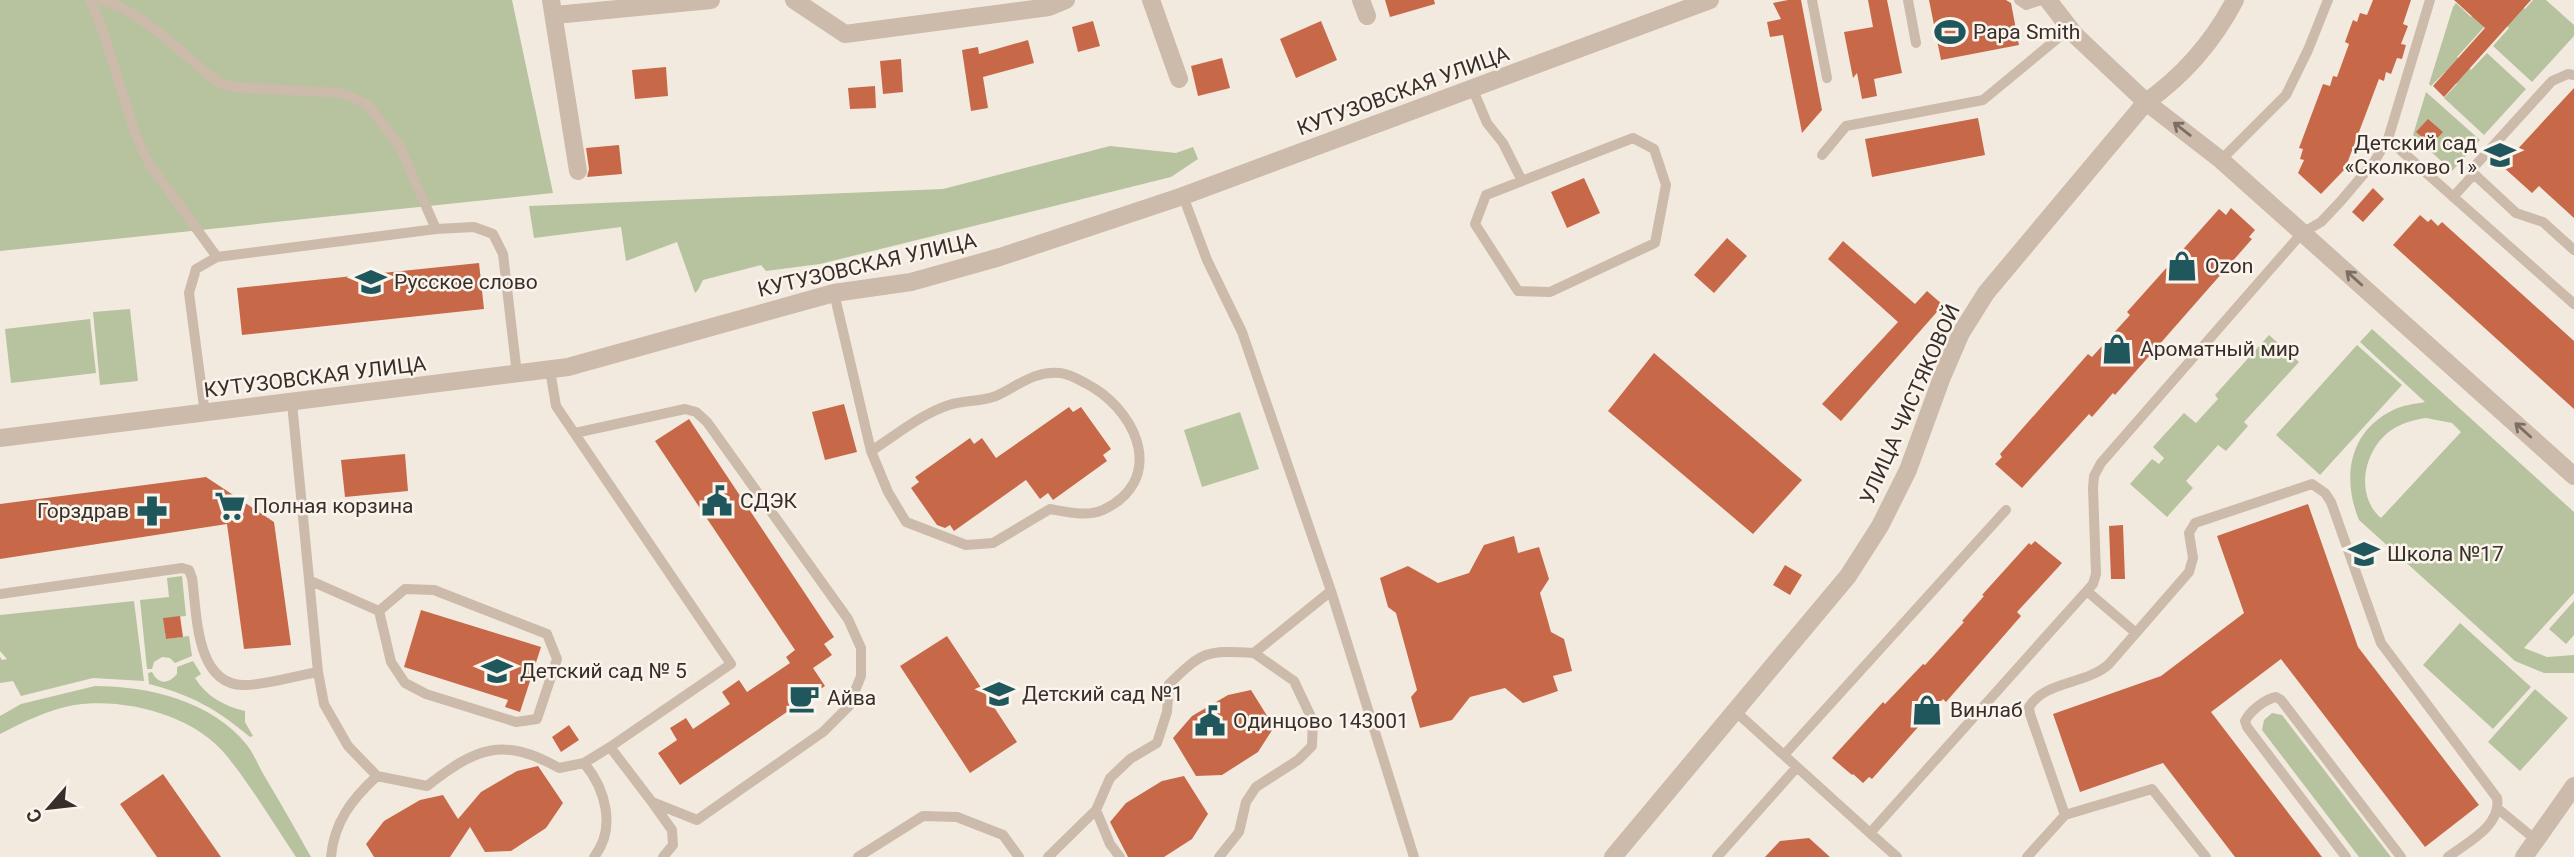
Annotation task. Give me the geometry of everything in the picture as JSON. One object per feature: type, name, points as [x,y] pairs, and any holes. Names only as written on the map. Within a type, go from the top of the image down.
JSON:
[{"type":"street","points":[[578,171],[553,8],[711,0]]},
{"type":"street","points":[[794,0],[845,34],[1049,7],[1066,0]]},
{"type":"street","points":[[1151,0],[1179,79]]},
{"type":"street","name":"КУТУЗОВСКАЯ УЛИЦА","points":[[0,438],[568,367],[834,293],[911,282],[1000,257],[1183,197],[1710,0]]},
{"type":"street","points":[[2048,0],[2069,29],[2146,102],[2221,160],[2574,475]]},
{"type":"street","name":"УЛИЦА ЧИСТЯКОВОЙ","points":[[1613,857],[1848,576],[1880,526],[1908,470],[1961,333],[1986,293],[2146,102],[2172,83],[2209,40],[2235,0]]},
{"type":"street","points":[[2524,857],[2574,786]]},
{"type":"lane","points":[[90,0],[103,31],[135,133],[148,162],[218,257]]},
{"type":"lane","points":[[101,0],[116,4],[144,22],[218,82],[232,87],[341,93],[368,104],[400,145],[436,229]]},
{"type":"lane","points":[[1812,0],[1827,78]]},
{"type":"lane","points":[[1908,0],[1916,43]]},
{"type":"lane","points":[[2019,0],[2026,5],[2041,0]]},
{"type":"lane","points":[[2221,160],[2286,95],[2328,0]]},
{"type":"lane","points":[[1870,833],[2088,592],[2096,574],[2093,488],[2094,476],[2101,463],[2302,233],[2321,222],[2374,162],[2388,139],[2430,0]]},
{"type":"lane","points":[[1822,155],[1846,126],[1983,100],[2069,29]]},
{"type":"lane","points":[[2574,75],[2568,74],[2552,81],[2472,169],[2474,174],[2516,213],[2543,222],[2574,250]]},
{"type":"lane","points":[[1473,90],[1487,123],[1503,143],[1522,181]]},
{"type":"lane","points":[[1633,138],[1654,149],[1666,185],[1655,243],[1550,292],[1518,291],[1475,224],[1486,195],[1522,181],[1633,138]]},
{"type":"lane","points":[[2388,139],[2574,304]]},
{"type":"lane","points":[[2453,197],[2474,174]]},
{"type":"lane","points":[[1183,197],[1207,260],[1242,332],[1331,591],[1414,857]]},
{"type":"lane","points":[[205,414],[189,293],[196,269],[218,257],[436,229],[474,227],[493,234],[503,254],[517,374]]},
{"type":"lane","points":[[834,293],[871,451],[888,492],[906,522],[966,545],[993,543],[1050,509],[1080,514],[1102,510],[1123,495],[1133,481],[1140,460],[1138,441],[1127,417],[1118,407],[1085,383],[1060,373],[1028,378],[995,396],[949,405],[871,451]]},
{"type":"lane","points":[[292,403],[318,672],[324,704],[348,746],[377,776],[427,786],[454,765],[480,753],[510,748],[535,755],[559,768],[584,763],[731,664],[556,406],[550,370]]},
{"type":"lane","points":[[575,433],[685,409],[696,412],[707,422],[848,619],[861,648],[861,676],[849,706],[823,732],[697,820],[652,802]]},
{"type":"lane","points":[[2066,815],[2029,707],[2045,691],[2102,670],[2136,633],[2189,572],[2193,558],[2189,533],[2195,523],[2306,484],[2318,487],[2331,502],[2381,643],[2495,792],[2497,808],[2489,826],[2448,857]]},
{"type":"lane","points":[[1784,755],[2006,510]]},
{"type":"lane","points":[[0,594],[182,568],[190,570],[203,654],[211,669],[226,680],[243,685],[318,672]]},
{"type":"lane","points":[[311,581],[379,611]]},
{"type":"lane","points":[[405,589],[434,590],[547,634],[557,659],[537,719],[516,722],[426,694],[405,683],[391,662],[379,611],[405,589]]},
{"type":"lane","points":[[1254,653],[1331,591]]},
{"type":"lane","points":[[2088,592],[2136,633]]},
{"type":"lane","points":[[1048,857],[1096,810],[1110,778],[1130,759],[1157,743],[1167,712],[1169,684],[1196,658],[1221,651],[1254,653],[1294,681],[1313,721],[1312,746],[1298,760],[1256,787],[1245,803],[1239,832],[1219,857]]},
{"type":"lane","points":[[2346,857],[2247,727],[2245,721],[2248,715],[2270,698],[2281,700],[2400,857]]},
{"type":"lane","points":[[1735,711],[1897,857]]},
{"type":"lane","points":[[610,747],[672,830],[673,845],[663,857]]},
{"type":"lane","points":[[584,763],[603,793],[606,813],[606,831],[599,852],[594,857]]},
{"type":"lane","points":[[1717,857],[1797,767]]},
{"type":"lane","points":[[331,857],[332,842],[342,814],[358,793],[377,776]]},
{"type":"lane","points":[[2027,857],[2066,815],[2152,789],[2206,857]]},
{"type":"lane","points":[[2497,808],[2536,840]]},
{"type":"lane","points":[[1096,810],[1110,844],[1120,857]]},
{"type":"lane","points":[[858,857],[923,816],[957,817],[1003,835],[1018,857]]},
{"type":"green space","points":[[0,0],[512,0],[553,193],[0,251]]},
{"type":"green space","points":[[2486,0],[2514,0],[2525,9],[2533,0],[2546,0],[2574,25],[2574,36],[2532,82],[2493,46],[2509,28],[2495,15],[2457,57],[2471,70],[2487,53],[2526,89],[2484,135],[2444,98],[2457,84],[2445,72],[2431,86],[2429,84],[2453,7],[2456,3],[2471,17]]},
{"type":"green space","points":[[2426,92],[2480,140],[2452,171],[2413,135]]},
{"type":"green space","points":[[1110,146],[1176,153],[1193,147],[1198,159],[1171,177],[820,264],[766,271],[761,265],[703,280],[695,293],[677,242],[626,261],[621,227],[534,238],[529,206],[943,189]]},
{"type":"green space","points":[[130,309],[138,381],[100,385],[93,312]]},
{"type":"green space","points":[[90,319],[96,373],[11,383],[5,329]]},
{"type":"green space","points":[[2372,329],[2574,512],[2574,593],[2524,648],[2547,657],[2574,655],[2574,673],[2544,673],[2515,661],[2359,520],[2350,473],[2358,444],[2378,419],[2397,408],[2425,402],[2360,342]],"holes":[[[2426,418],[2452,423],[2461,432],[2381,518],[2373,509],[2365,486],[2368,462],[2381,440],[2394,428],[2416,420]]]},
{"type":"green space","points":[[2269,335],[2299,362],[2244,422],[2248,426],[2226,451],[2218,445],[2186,481],[2193,488],[2167,517],[2130,484],[2152,459],[2159,464],[2164,458],[2153,447],[2184,413],[2196,423],[2218,399],[2215,395]]},
{"type":"green space","points":[[2357,345],[2402,385],[2320,475],[2276,435]]},
{"type":"green space","points":[[1240,412],[1259,469],[1202,487],[1184,430]]},
{"type":"green space","points":[[182,576],[186,616],[164,618],[166,639],[189,636],[192,656],[175,663],[170,658],[162,657],[154,662],[152,669],[147,669],[140,600],[169,597],[167,578]]},
{"type":"green space","points":[[134,601],[144,681],[93,678],[21,696],[13,681],[0,683],[0,657],[2,660],[7,659],[0,651],[0,615]]},
{"type":"green space","points":[[2574,601],[2574,635],[2566,644],[2549,629]]},
{"type":"green space","points":[[2460,623],[2531,687],[2493,729],[2423,665]]},
{"type":"green space","points":[[193,661],[201,674],[195,678],[200,685],[217,700],[245,711],[245,722],[253,736],[250,737],[203,704],[149,684],[148,673],[152,672],[157,679],[164,682],[177,674],[177,667]]},
{"type":"green space","points":[[95,686],[136,689],[178,699],[216,717],[233,730],[252,752],[311,857],[296,857],[254,792],[226,755],[196,729],[177,719],[136,707],[94,703],[54,710],[0,734],[0,716],[21,704]]},
{"type":"green space","points":[[2535,689],[2568,718],[2520,771],[2488,742]]},
{"type":"green space","points":[[2272,713],[2282,715],[2391,857],[2359,857],[2262,730],[2264,720]]},
{"type":"building","points":[[1385,0],[1434,0],[1435,4],[1390,17]]},
{"type":"building","points":[[1801,0],[1822,110],[1802,133],[1783,35],[1770,37],[1767,22],[1781,19],[1773,3]]},
{"type":"building","points":[[1868,0],[1887,0],[1902,73],[1874,79],[1877,96],[1862,99],[1857,73],[1853,78],[1844,32],[1873,27]]},
{"type":"building","points":[[1929,0],[2006,0],[2011,3],[2019,45],[1941,60]]},
{"type":"building","points":[[2373,0],[2411,0],[2403,24],[2408,26],[2401,44],[2406,45],[2402,59],[2397,58],[2391,74],[2386,72],[2384,81],[2379,79],[2345,169],[2321,194],[2298,173],[2304,160],[2300,159],[2303,149],[2299,148],[2323,84],[2330,86],[2333,76],[2337,77],[2349,44],[2345,42],[2353,20],[2357,22],[2360,13],[2367,15]]},
{"type":"building","points":[[2454,0],[2531,0],[2444,97],[2433,86],[2485,28]]},
{"type":"building","points":[[1093,21],[1100,46],[1078,52],[1072,27]]},
{"type":"building","points":[[1321,21],[1337,60],[1296,78],[1280,39]]},
{"type":"building","points":[[1028,40],[1034,63],[983,77],[988,108],[971,111],[962,50],[978,47],[979,54]]},
{"type":"building","points":[[1222,58],[1230,88],[1198,96],[1191,66]]},
{"type":"building","points":[[901,59],[903,92],[883,94],[880,61]]},
{"type":"building","points":[[666,67],[668,96],[635,99],[632,70]]},
{"type":"building","points":[[875,86],[876,108],[850,109],[848,88]]},
{"type":"building","points":[[2574,88],[2574,218],[2539,186],[2532,193],[2502,166]]},
{"type":"building","points":[[1978,118],[1985,155],[1872,177],[1865,139]]},
{"type":"building","points":[[2428,119],[2443,132],[2431,145],[2416,132]]},
{"type":"building","points":[[619,145],[622,174],[587,177],[589,169],[586,148]]},
{"type":"building","points":[[1584,178],[1600,213],[1567,228],[1551,192]]},
{"type":"building","points":[[2373,188],[2384,199],[2363,222],[2352,212]]},
{"type":"building","points":[[2231,208],[2255,230],[2249,237],[2252,239],[2115,395],[2113,393],[2092,417],[2089,414],[2022,488],[1995,464],[2002,457],[2000,454],[2088,354],[2092,357],[2130,315],[2127,312],[2219,209],[2226,215]]},
{"type":"building","points":[[2420,215],[2428,222],[2431,219],[2438,226],[2442,222],[2574,341],[2574,409],[2393,245]]},
{"type":"building","points":[[1727,238],[1747,256],[1714,293],[1694,275]]},
{"type":"building","points":[[1843,241],[1915,304],[1927,291],[1943,305],[1841,421],[1822,404],[1898,322],[1828,259]]},
{"type":"building","points":[[479,263],[484,309],[242,335],[237,288]]},
{"type":"building","points":[[1654,353],[1802,480],[1753,534],[1608,411]]},
{"type":"building","points":[[844,404],[857,452],[825,460],[812,412]]},
{"type":"building","points":[[1069,407],[1073,412],[1081,407],[1111,449],[1103,455],[1107,461],[1053,500],[1048,493],[1040,499],[1026,480],[954,531],[950,525],[945,528],[937,525],[911,488],[919,482],[915,477],[970,438],[974,444],[982,438],[996,458]]},
{"type":"building","points":[[689,419],[834,637],[824,644],[832,655],[813,668],[825,686],[680,785],[658,753],[677,740],[670,728],[686,718],[693,729],[730,704],[722,692],[739,680],[747,692],[790,663],[786,657],[795,650],[655,441]]},
{"type":"building","points":[[405,454],[408,491],[345,497],[341,460]]},
{"type":"building","points":[[206,477],[274,522],[291,645],[244,649],[227,524],[0,559],[0,504]]},
{"type":"building","points":[[2308,504],[2358,647],[2479,805],[2425,847],[2281,659],[2211,712],[2322,857],[2235,857],[2163,763],[2080,792],[2053,714],[2161,676],[2244,613],[2217,536]]},
{"type":"building","points":[[2123,525],[2125,579],[2111,579],[2109,526]]},
{"type":"building","points":[[1514,536],[1518,553],[1539,547],[1549,579],[1540,593],[1551,632],[1564,639],[1572,671],[1553,676],[1558,691],[1523,703],[1505,688],[1470,697],[1452,720],[1420,728],[1411,697],[1417,690],[1396,613],[1388,607],[1380,578],[1408,566],[1438,583],[1469,573],[1484,545]]},
{"type":"building","points":[[2035,541],[2062,563],[2017,612],[2021,616],[1946,702],[1943,699],[1872,779],[1869,777],[1863,783],[1832,758],[1883,702],[1885,704],[1923,664],[1925,665],[1964,622],[1962,621],[1984,596],[1982,595],[2029,543],[2031,545]]},
{"type":"building","points":[[1785,565],[1802,575],[1790,595],[1773,585]]},
{"type":"building","points":[[421,610],[541,647],[520,712],[505,707],[508,700],[404,667]]},
{"type":"building","points":[[180,616],[183,637],[166,639],[163,618]]},
{"type":"building","points":[[947,636],[1017,742],[970,773],[900,666]]},
{"type":"building","points":[[1251,690],[1274,727],[1258,752],[1222,775],[1196,776],[1173,738],[1192,716],[1228,695]]},
{"type":"building","points":[[569,725],[579,740],[561,752],[552,737]]},
{"type":"building","points":[[538,766],[563,803],[546,828],[511,851],[485,852],[470,827],[450,857],[374,857],[366,844],[384,821],[420,800],[443,795],[458,819],[481,792],[517,771]]},
{"type":"building","points":[[163,774],[221,857],[157,857],[120,804]]},
{"type":"building","points":[[1184,776],[1208,814],[1192,839],[1164,857],[1128,857],[1110,822],[1126,803],[1162,781]]},
{"type":"building","points":[[1809,838],[1830,857],[1765,857],[1780,841]]},
{"type":"place","name":"Papa Smith","points":[[1950,32]]},
{"type":"place","name":"Детский сад «Сколково 1»","points":[[2500,155]]},
{"type":"place","name":"Ozon","points":[[2182,266]]},
{"type":"place","name":"Русское слово","points":[[371,282]]},
{"type":"place","name":"Ароматный мир","points":[[2117,349]]},
{"type":"place","name":"СДЭК","points":[[717,501]]},
{"type":"place","name":"Полная корзина","points":[[230,506]]},
{"type":"place","name":"Горздрав","points":[[152,511]]},
{"type":"place","name":"Школа №17","points":[[2364,554]]},
{"type":"place","name":"Детский сад № 5","points":[[497,671]]},
{"type":"place","name":"Детский сад №1","points":[[999,694]]},
{"type":"place","name":"Айва","points":[[804,698]]},
{"type":"place","name":"Винлаб","points":[[1927,710]]},
{"type":"place","name":"Одинцово 143001","points":[[1210,721]]}]
